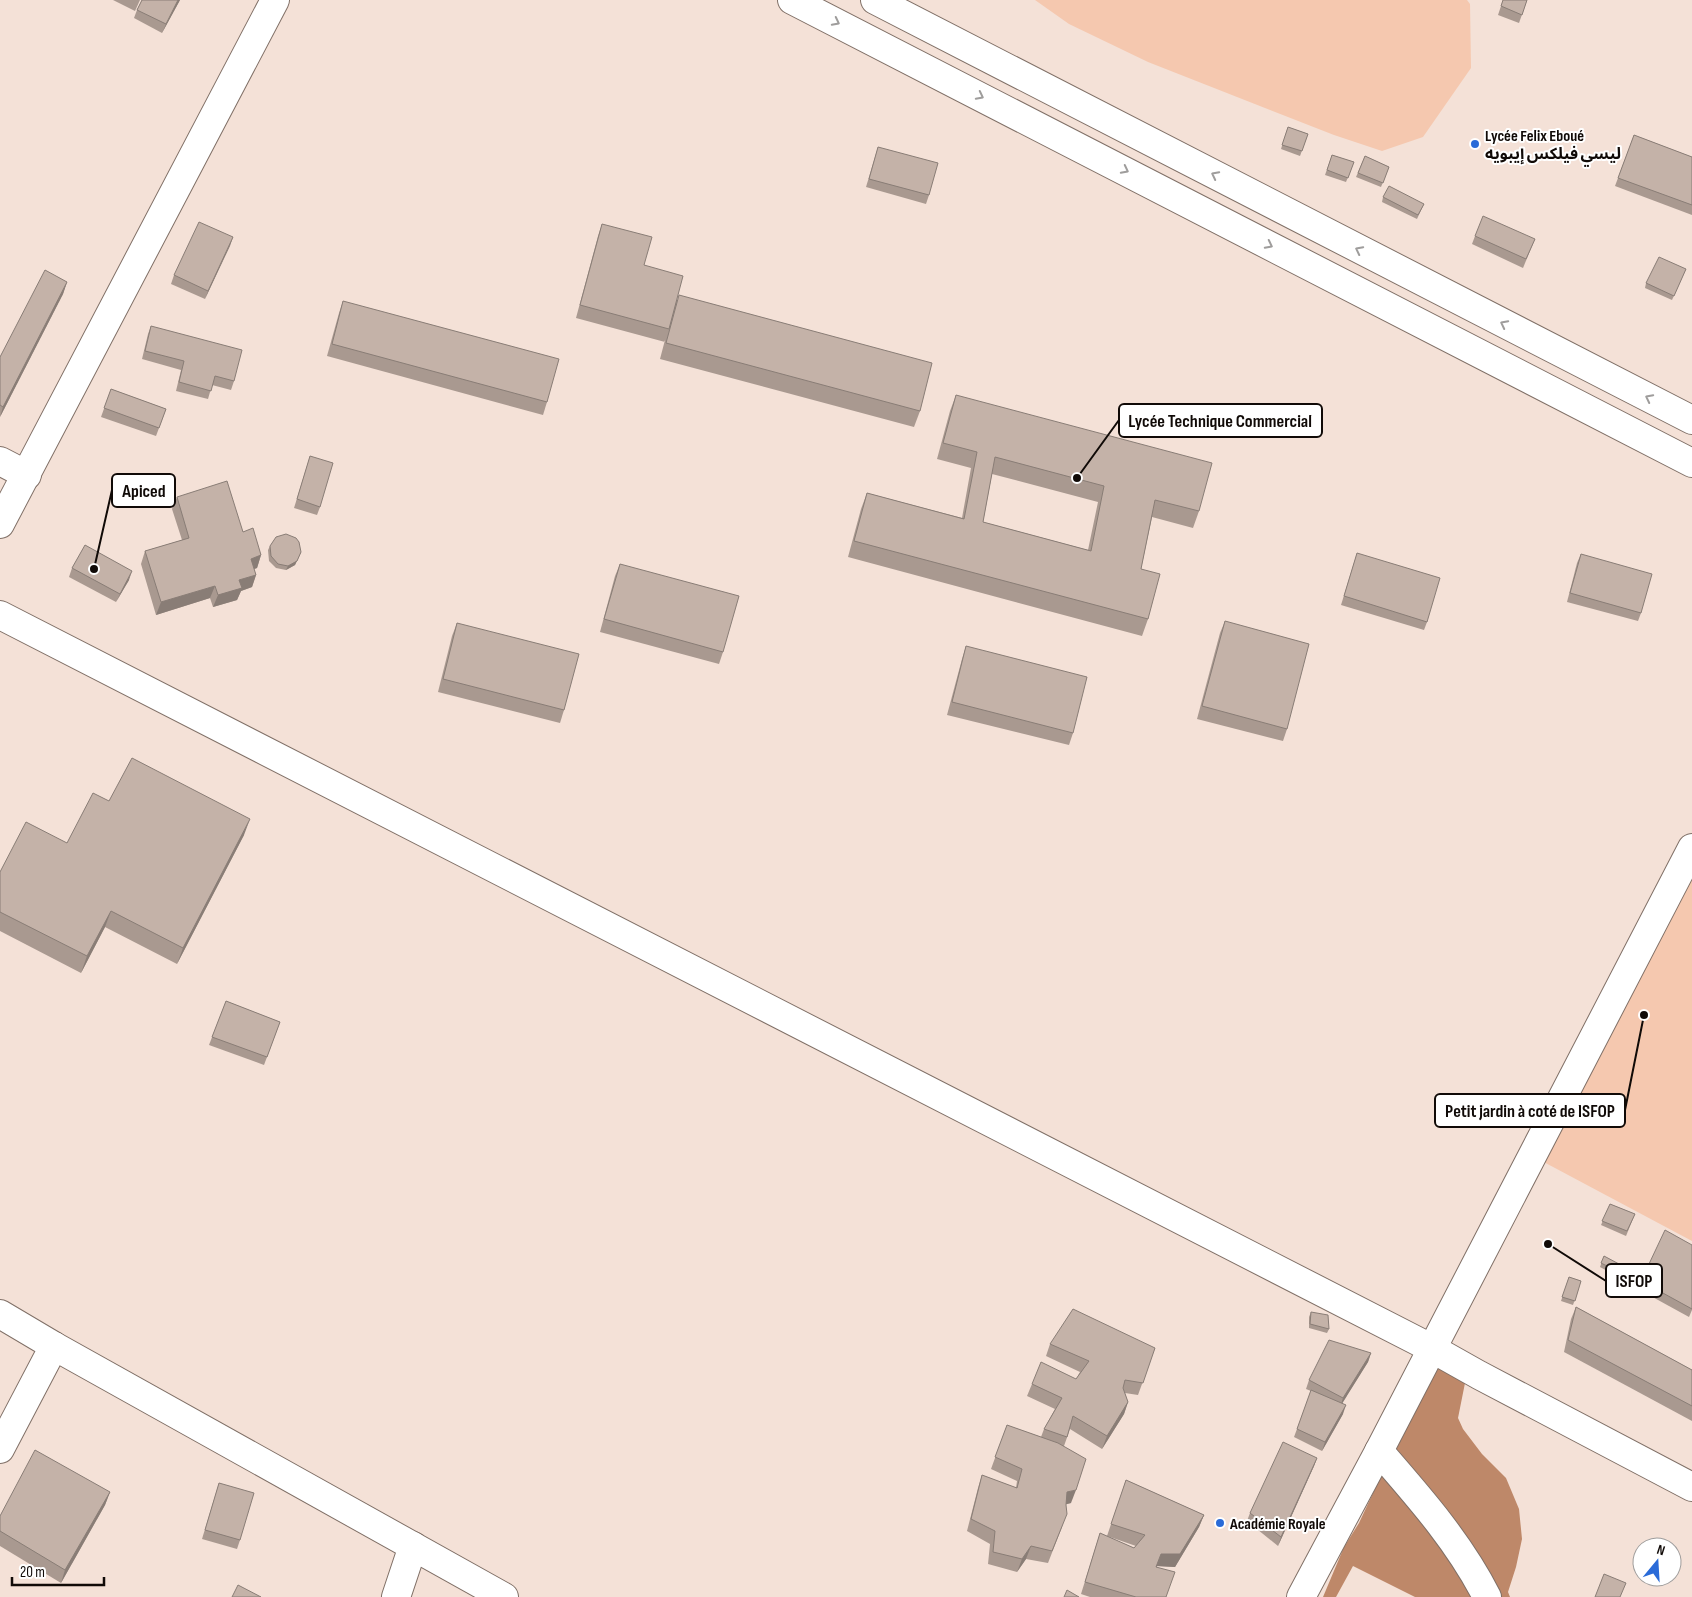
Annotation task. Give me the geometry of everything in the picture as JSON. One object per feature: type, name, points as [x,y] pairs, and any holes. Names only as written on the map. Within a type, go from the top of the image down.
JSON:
[{"type":"street","points":[[0,524],[275,0]]},
{"type":"street","points":[[792,0],[1692,463]]},
{"type":"street","points":[[881,45],[885,6],[1692,420]]},
{"type":"street","points":[[0,461],[27,474]]},
{"type":"street","points":[[0,615],[1431,1348],[1692,1487]]},
{"type":"street","points":[[1301,1597],[1379,1452],[1431,1348],[1692,848]]},
{"type":"street","points":[[0,1314],[504,1597]]},
{"type":"street","points":[[0,1449],[54,1346]]},
{"type":"street","points":[[1379,1452],[1458,1547],[1474,1571],[1487,1597]]},
{"type":"street","points":[[396,1597],[413,1546]]},
{"type":"shaded area","points":[[1035,0],[1467,0],[1470,4],[1471,68],[1423,137],[1382,151],[1334,135],[1148,62],[1069,24]]},
{"type":"shaded area","points":[[1674,870],[1692,879],[1692,1241],[1523,1151]]},
{"type":"shaded area","points":[[1437,1366],[1465,1383],[1458,1418],[1463,1429],[1482,1454],[1506,1478],[1519,1509],[1522,1539],[1508,1592],[1510,1597],[1415,1597],[1353,1566],[1336,1597],[1323,1597],[1344,1547],[1359,1523],[1396,1444],[1412,1418],[1423,1391]]},
{"type":"building","points":[[142,0],[178,0],[166,24],[137,10]]},
{"type":"building","points":[[1503,0],[1527,0],[1522,15],[1501,6]]},
{"type":"building","points":[[1288,127],[1308,134],[1302,151],[1282,145]]},
{"type":"building","points":[[1634,135],[1692,157],[1692,205],[1618,178]]},
{"type":"building","points":[[878,147],[938,163],[929,195],[869,179]]},
{"type":"building","points":[[1332,155],[1354,162],[1348,178],[1327,170]]},
{"type":"building","points":[[1365,156],[1389,167],[1383,183],[1358,173]]},
{"type":"building","points":[[1389,186],[1424,204],[1418,215],[1383,197]]},
{"type":"building","points":[[1483,216],[1535,239],[1526,259],[1475,236]]},
{"type":"building","points":[[199,222],[233,237],[208,291],[174,275]]},
{"type":"building","points":[[602,224],[652,237],[644,265],[683,276],[669,329],[580,305]]},
{"type":"building","points":[[1659,257],[1686,269],[1674,296],[1646,283]]},
{"type":"building","points":[[45,270],[67,282],[3,407],[0,405],[0,357]]},
{"type":"building","points":[[679,295],[932,363],[920,411],[666,343]]},
{"type":"building","points":[[343,301],[559,359],[547,402],[332,344]]},
{"type":"building","points":[[151,326],[242,350],[234,381],[215,376],[211,391],[179,382],[184,361],[145,351]]},
{"type":"building","points":[[111,389],[166,409],[159,428],[104,408]]},
{"type":"building","points":[[956,395],[1212,463],[1199,511],[1155,500],[1141,569],[1160,574],[1148,619],[854,541],[867,493],[964,519],[977,452],[943,443]],"holes":[[[995,457],[1104,486],[1091,551],[983,522]]]},
{"type":"building","points":[[310,456],[333,463],[320,507],[297,499]]},
{"type":"building","points":[[227,481],[243,532],[253,528],[261,555],[251,559],[256,575],[239,580],[242,588],[218,595],[215,586],[161,602],[145,551],[189,538],[177,497]]},
{"type":"building","points":[[286,534],[296,538],[301,552],[297,561],[288,566],[278,564],[271,556],[270,546],[276,537]]},
{"type":"building","points":[[85,545],[132,571],[120,594],[72,568]]},
{"type":"building","points":[[1357,553],[1440,578],[1427,622],[1344,596]]},
{"type":"building","points":[[1581,554],[1652,574],[1641,613],[1570,593]]},
{"type":"building","points":[[620,564],[739,596],[723,652],[604,619]]},
{"type":"building","points":[[1225,621],[1309,644],[1287,729],[1202,706]]},
{"type":"building","points":[[457,623],[579,654],[564,710],[443,679]]},
{"type":"building","points":[[966,646],[1087,677],[1073,733],[952,702]]},
{"type":"building","points":[[132,758],[250,819],[183,948],[111,911],[87,956],[0,912],[0,872],[26,822],[67,843],[93,793],[109,801]]},
{"type":"building","points":[[226,1001],[280,1022],[267,1057],[212,1037]]},
{"type":"building","points":[[1610,1204],[1635,1214],[1627,1231],[1602,1221]]},
{"type":"building","points":[[1665,1230],[1692,1245],[1692,1309],[1641,1281]]},
{"type":"building","points":[[1604,1256],[1619,1264],[1615,1270],[1601,1263]]},
{"type":"building","points":[[1569,1277],[1581,1281],[1575,1301],[1562,1297]]},
{"type":"building","points":[[1576,1307],[1692,1370],[1692,1406],[1568,1340]]},
{"type":"building","points":[[1073,1309],[1155,1348],[1143,1383],[1125,1380],[1123,1388],[1128,1402],[1107,1436],[1073,1416],[1067,1437],[1044,1429],[1062,1398],[1032,1384],[1041,1362],[1076,1379],[1089,1361],[1050,1344]]},
{"type":"building","points":[[1311,1312],[1328,1315],[1329,1329],[1310,1324]]},
{"type":"building","points":[[1329,1340],[1371,1353],[1343,1398],[1309,1380]]},
{"type":"building","points":[[1311,1390],[1346,1405],[1325,1442],[1297,1429]]},
{"type":"building","points":[[1007,1425],[1058,1443],[1086,1459],[1076,1490],[1067,1492],[1067,1514],[1052,1551],[1031,1546],[1022,1559],[993,1552],[995,1531],[971,1519],[982,1475],[1017,1488],[1022,1469],[995,1457]]},
{"type":"building","points":[[1283,1442],[1317,1458],[1281,1537],[1250,1513]]},
{"type":"building","points":[[35,1450],[110,1492],[65,1570],[0,1531],[0,1516]]},
{"type":"building","points":[[1126,1480],[1204,1515],[1180,1554],[1161,1554],[1156,1567],[1175,1572],[1166,1597],[1136,1597],[1085,1582],[1100,1533],[1134,1548],[1145,1535],[1111,1524]]},
{"type":"building","points":[[219,1483],[254,1493],[240,1540],[205,1530]]},
{"type":"building","points":[[1604,1574],[1626,1583],[1620,1597],[1595,1597]]},
{"type":"building","points":[[238,1585],[261,1597],[232,1597]]},
{"type":"building","points":[[1067,1590],[1079,1597],[1064,1597]]},
{"type":"place","name":"Lycée Felix Eboué ليسي فيلكس إيبويه","points":[[1475,144]]},
{"type":"place","name":"Lycée Technique Commercial","points":[[1077,478]]},
{"type":"place","name":"Apiced","points":[[94,569]]},
{"type":"place","name":"Petit jardin à coté de ISFOP","points":[[1644,1015]]},
{"type":"place","name":"ISFOP","points":[[1548,1244]]},
{"type":"place","name":"Académie Royale","points":[[1220,1523]]}]
